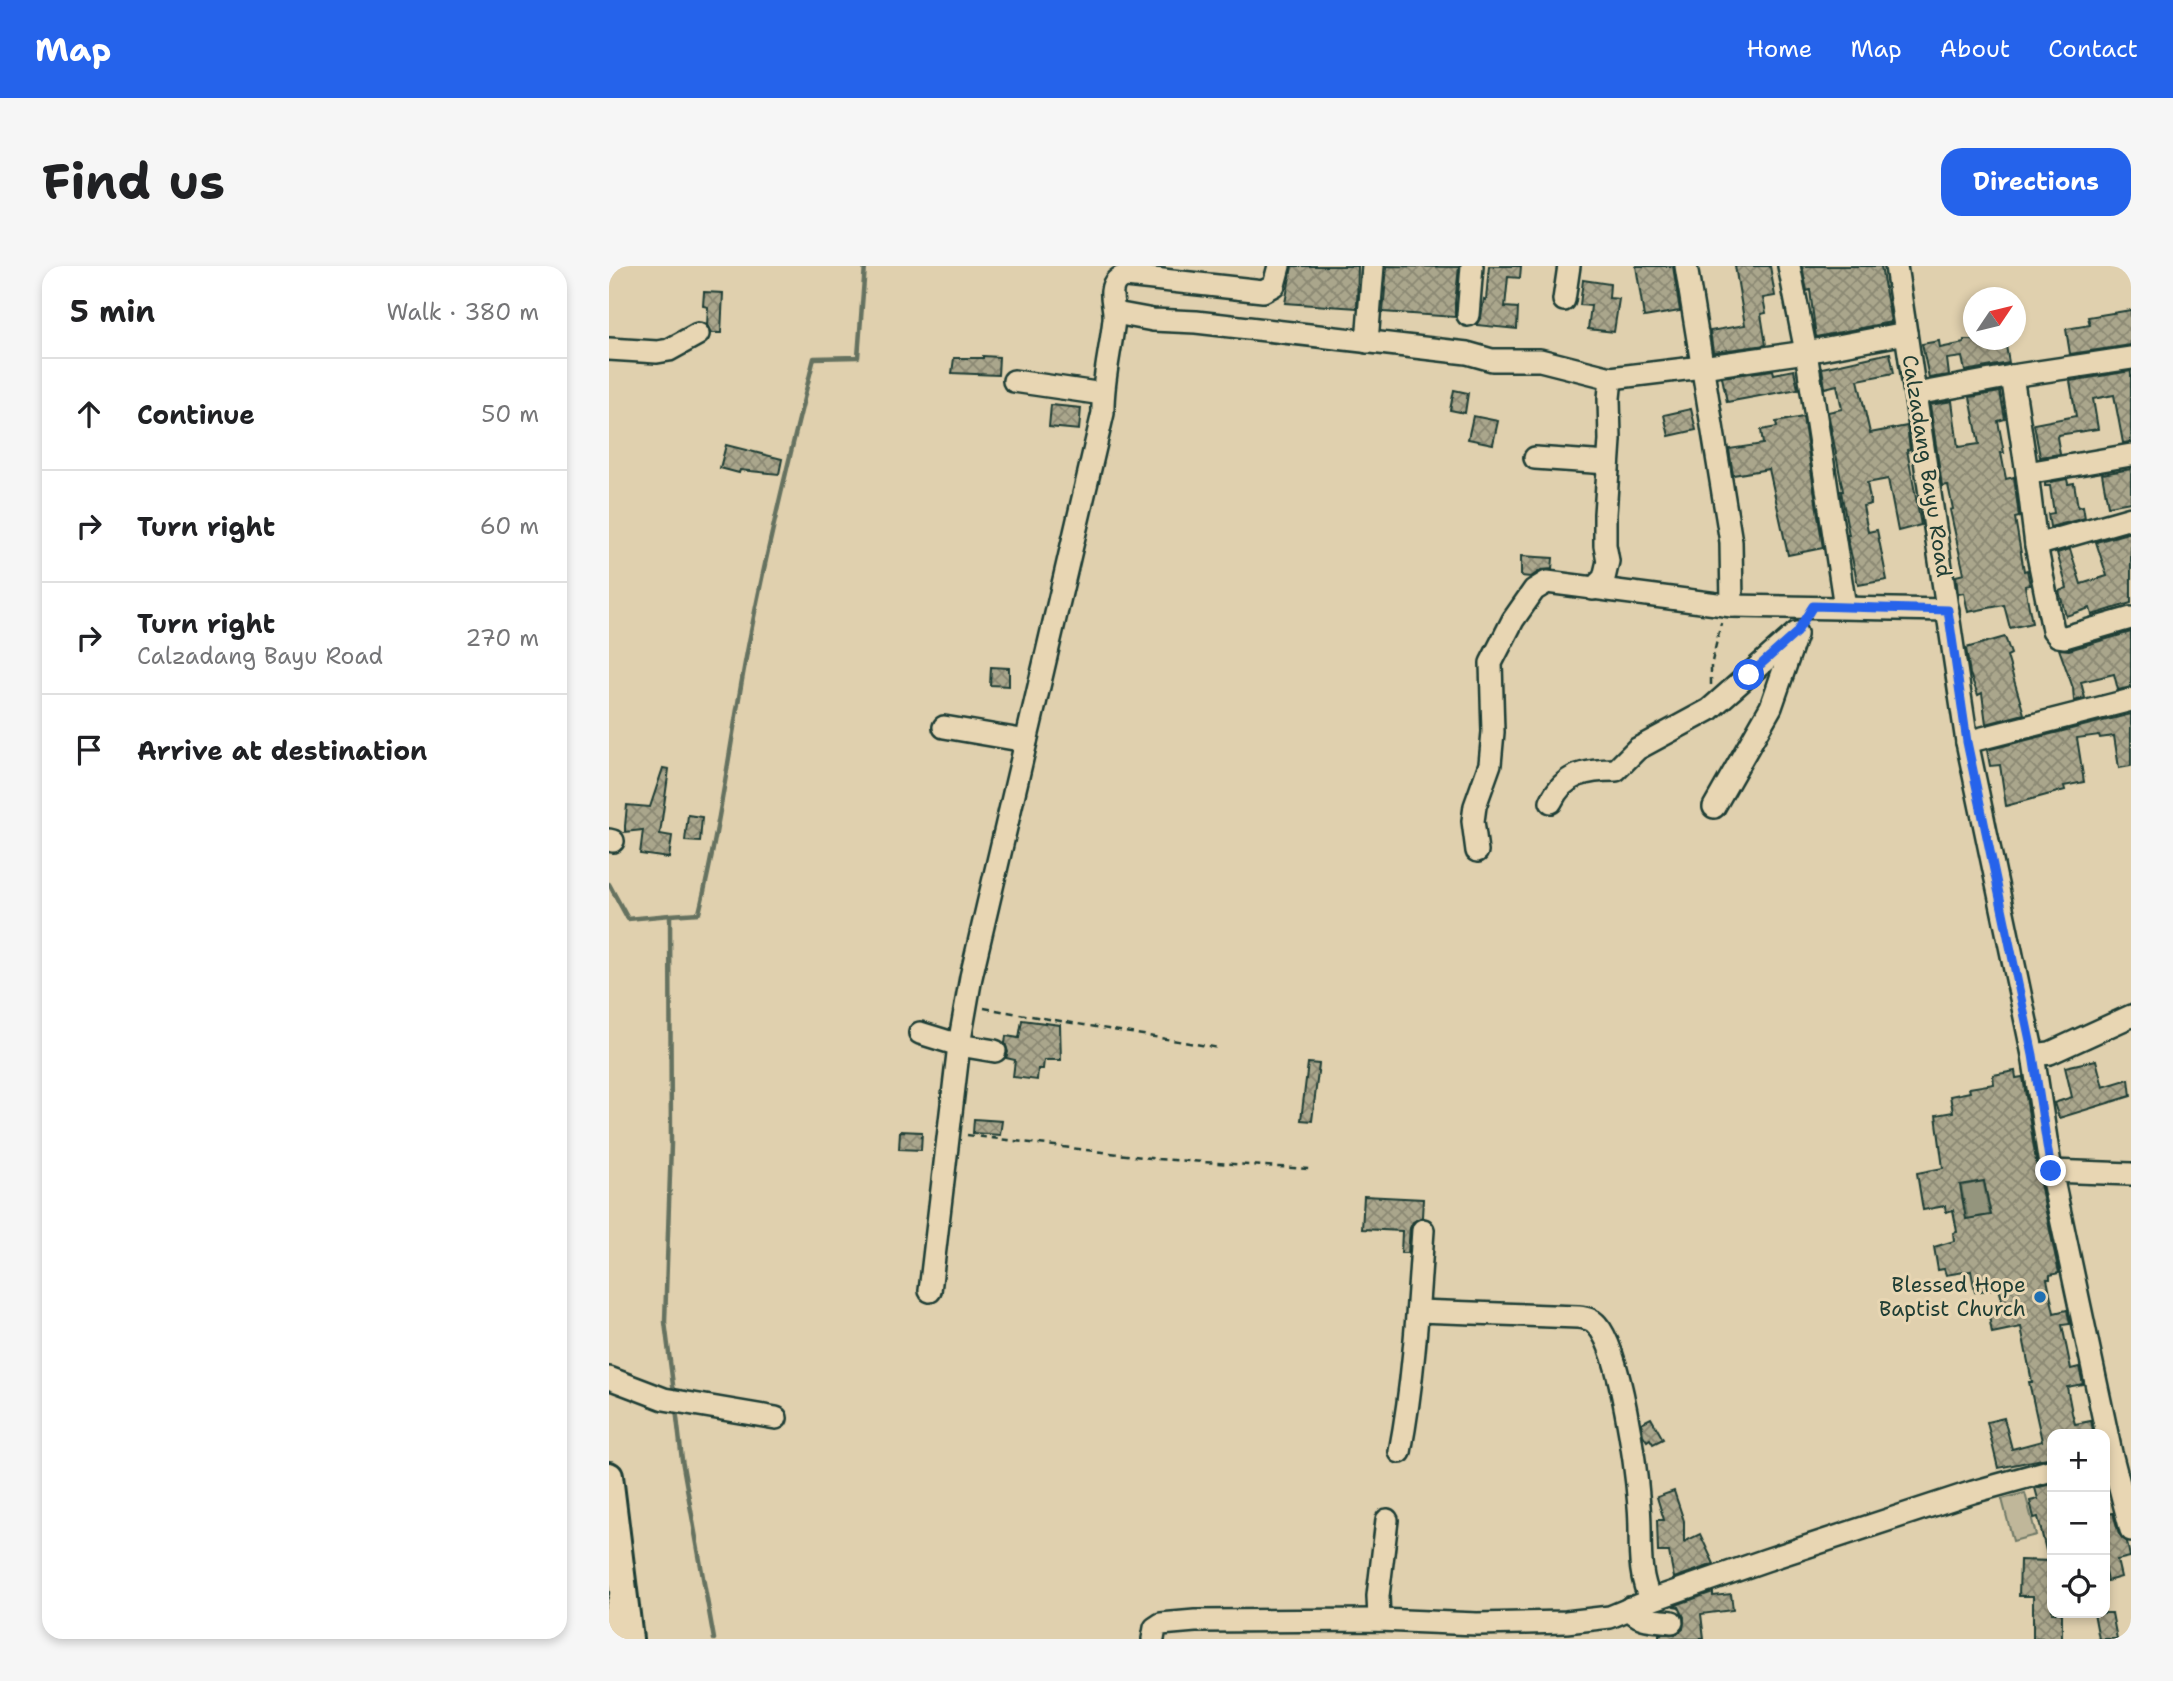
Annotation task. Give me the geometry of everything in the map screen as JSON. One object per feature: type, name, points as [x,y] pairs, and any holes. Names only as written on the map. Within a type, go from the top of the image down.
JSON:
[{"type":"main road","points":[[609,1476],[629,1639]]},
{"type":"street","points":[[930,1291],[959,1045],[1025,741],[1104,413],[1103,394],[1115,313],[1112,292],[1114,284],[1121,277],[1178,274],[1263,291],[1275,285],[1279,266]]},
{"type":"street","points":[[1367,342],[1373,266]]},
{"type":"street","points":[[1468,315],[1472,266]]},
{"type":"street","points":[[1564,300],[1569,266]]},
{"type":"street","points":[[1686,266],[1731,542],[1732,606]]},
{"type":"street","points":[[1789,266],[1806,352],[1845,607]]},
{"type":"street","name":"Calzadang Bayu Road","points":[[1896,266],[1967,742],[2033,1055],[2051,1171],[2116,1451],[2131,1531]]},
{"type":"street","points":[[1115,313],[1136,318],[1196,322],[1467,354],[1492,360],[1540,360],[1611,377],[1806,352],[1906,333]]},
{"type":"street","points":[[609,349],[657,352],[669,350],[698,334]]},
{"type":"street","points":[[1916,394],[2131,358]]},
{"type":"street","points":[[2012,376],[2036,545],[2051,620],[2058,636],[2065,637],[2131,618]]},
{"type":"street","points":[[1593,589],[1604,579],[1608,561],[1605,514],[1611,377]]},
{"type":"street","points":[[1014,381],[1103,394]]},
{"type":"street","points":[[2027,472],[2131,455]]},
{"type":"street","points":[[1535,458],[1608,463]]},
{"type":"street","points":[[2036,545],[2131,518]]},
{"type":"street","points":[[1477,851],[1474,813],[1490,764],[1493,733],[1491,663],[1513,620],[1534,590],[1547,582],[1732,606],[1948,610]]},
{"type":"street","points":[[1714,807],[1770,707],[1796,633],[1813,606]]},
{"type":"street","points":[[1551,802],[1565,781],[1591,770],[1616,770],[1637,750],[1709,710],[1796,633]]},
{"type":"street","points":[[1967,742],[2131,700]]},
{"type":"street","points":[[944,727],[1025,741]]},
{"type":"street","points":[[2033,1055],[2050,1053],[2131,1016]]},
{"type":"street","points":[[920,1033],[959,1045],[995,1051]]},
{"type":"street","points":[[2051,1171],[2131,1174]]},
{"type":"street","points":[[1400,1451],[1406,1417],[1423,1230]]},
{"type":"street","points":[[1417,1311],[1578,1317],[1591,1319],[1598,1325],[1610,1348],[1621,1386],[1636,1468],[1642,1577],[1651,1600]]},
{"type":"street","points":[[609,1378],[664,1399],[776,1418]]},
{"type":"street","points":[[1153,1639],[1156,1628],[1161,1624],[1172,1623],[1379,1620],[1590,1630],[1610,1617],[1651,1600],[1921,1509],[2047,1471]]},
{"type":"street","points":[[1379,1620],[1378,1596],[1387,1520]]},
{"type":"street","points":[[609,1630],[623,1589]]},
{"type":"street","points":[[1630,1608],[1632,1614],[1639,1618],[1672,1622]]},
{"type":"path","points":[[1709,710],[1711,666],[1716,637],[1721,621],[1732,606]]},
{"type":"path","points":[[967,1005],[1219,1048]]},
{"type":"path","points":[[950,1132],[1158,1158],[1309,1170]]},
{"type":"shaded area","points":[[1983,1181],[1990,1215],[1977,1217],[1969,1224],[1961,1186]]},
{"type":"shaded area","points":[[2025,1493],[2036,1535],[2013,1541],[2002,1499]]},
{"type":"building","points":[[1292,266],[1358,266],[1357,308],[1285,303]]},
{"type":"building","points":[[1387,266],[1459,267],[1455,317],[1383,312]]},
{"type":"building","points":[[1489,266],[1521,266],[1520,278],[1508,277],[1505,307],[1518,308],[1517,329],[1476,325],[1481,317],[1484,299],[1486,300]]},
{"type":"building","points":[[1636,266],[1673,266],[1680,311],[1644,317]]},
{"type":"building","points":[[1735,266],[1770,266],[1775,296],[1763,298],[1766,313],[1761,314],[1766,345],[1713,352],[1710,331],[1745,325]]},
{"type":"building","points":[[1802,266],[1881,266],[1891,322],[1816,337],[1810,290],[1807,291]]},
{"type":"building","points":[[1583,280],[1610,284],[1609,298],[1619,299],[1614,332],[1588,329],[1591,306],[1580,305]]},
{"type":"building","points":[[704,292],[723,293],[721,333],[711,333],[707,325],[708,307],[703,306]]},
{"type":"building","points":[[2131,310],[2131,345],[2070,354],[2066,329],[2090,325],[2088,317]]},
{"type":"building","points":[[1939,341],[1940,348],[1963,343],[1963,350],[2007,350],[2009,363],[1965,371],[1962,357],[1947,359],[1949,375],[1929,378],[1922,344]]},
{"type":"building","points":[[1890,353],[1894,373],[1858,380],[1870,433],[1907,426],[1910,449],[1907,450],[1921,525],[1898,531],[1888,479],[1867,483],[1871,504],[1863,506],[1868,532],[1877,530],[1887,580],[1858,585],[1847,535],[1843,491],[1828,412],[1842,409],[1837,385],[1825,388],[1822,368]]},
{"type":"building","points":[[999,357],[998,375],[952,373],[954,358]]},
{"type":"building","points":[[1773,370],[1774,374],[1794,370],[1798,389],[1727,402],[1722,377]]},
{"type":"building","points":[[2131,371],[2131,442],[2123,443],[2114,395],[2093,399],[2098,429],[2058,435],[2060,454],[2040,457],[2034,424],[2076,416],[2070,381]]},
{"type":"building","points":[[1454,390],[1468,393],[1465,413],[1450,410]]},
{"type":"building","points":[[2000,392],[2005,419],[1998,421],[2004,453],[2001,453],[2006,479],[2014,477],[2019,517],[2015,518],[2024,571],[2027,570],[2030,585],[2025,586],[2032,623],[2010,628],[2004,605],[1968,612],[1964,593],[1958,594],[1956,576],[1964,574],[1950,510],[1953,509],[1948,485],[1942,486],[1930,405],[1952,401],[1958,447],[1979,444],[1970,397]]},
{"type":"building","points":[[1051,405],[1081,408],[1079,430],[1049,427]]},
{"type":"building","points":[[1691,409],[1696,430],[1669,436],[1664,415]]},
{"type":"building","points":[[1473,416],[1498,421],[1493,444],[1468,439]]},
{"type":"building","points":[[1803,417],[1823,548],[1788,555],[1769,469],[1733,475],[1729,449],[1763,444],[1761,430],[1777,427],[1776,422]]},
{"type":"building","points":[[726,445],[782,459],[779,474],[740,470],[739,473],[720,468]]},
{"type":"building","points":[[2131,469],[2131,502],[2108,506],[2102,474]]},
{"type":"building","points":[[2067,479],[2068,484],[2074,483],[2078,507],[2083,506],[2085,518],[2050,527],[2048,514],[2054,513],[2050,486],[2045,486],[2045,483]]},
{"type":"building","points":[[2131,532],[2131,603],[2092,615],[2090,608],[2066,616],[2059,591],[2067,588],[2057,553],[2070,549],[2081,584],[2107,576],[2096,542]]},
{"type":"building","points":[[1521,556],[1553,558],[1552,569],[1541,570],[1531,577],[1521,576]]},
{"type":"building","points":[[2131,632],[2131,687],[2118,690],[2114,674],[2081,682],[2085,698],[2074,701],[2073,688],[2059,649],[2069,650]]},
{"type":"building","points":[[2005,637],[2011,654],[2007,656],[2024,714],[1986,724],[1982,693],[1978,695],[1970,674],[1966,648]]},
{"type":"building","points":[[991,667],[1009,668],[1009,686],[990,685]]},
{"type":"building","points":[[2131,714],[2131,766],[2119,768],[2114,736],[2077,738],[2084,782],[2006,806],[2000,765],[1990,766],[1987,750]]},
{"type":"building","points":[[663,768],[669,769],[660,834],[672,836],[669,858],[640,854],[643,830],[625,832],[627,805],[650,807]]},
{"type":"building","points":[[688,815],[702,817],[700,842],[685,841]]},
{"type":"building","points":[[1022,1020],[1060,1025],[1061,1060],[1044,1060],[1043,1069],[1038,1069],[1037,1080],[1013,1077],[1015,1060],[1006,1058],[1006,1036],[1019,1038]]},
{"type":"building","points":[[2096,1060],[2103,1087],[2129,1079],[2131,1096],[2059,1118],[2054,1103],[2072,1097],[2065,1067]]},
{"type":"building","points":[[1308,1063],[1319,1064],[1312,1121],[1301,1120]]},
{"type":"building","points":[[2015,1071],[2016,1078],[2023,1077],[2038,1174],[2059,1273],[2050,1275],[2050,1279],[2047,1279],[2054,1313],[2067,1310],[2070,1324],[2062,1325],[2071,1369],[2079,1367],[2083,1384],[2067,1387],[2072,1413],[2075,1424],[2091,1421],[2093,1429],[2047,1429],[2047,1458],[1998,1468],[1987,1422],[2004,1418],[2012,1449],[2042,1441],[2021,1327],[1992,1333],[1989,1316],[2005,1313],[1999,1288],[1975,1292],[1971,1271],[1946,1275],[1944,1269],[1938,1270],[1934,1247],[1954,1241],[1953,1233],[1957,1232],[1953,1210],[1946,1212],[1945,1206],[1923,1210],[1917,1173],[1943,1168],[1936,1115],[1953,1112],[1950,1096],[1970,1092],[1969,1088],[1994,1084],[1993,1075]],"holes":[[[1984,1181],[1991,1215],[1966,1219],[1960,1185]]]},
{"type":"building","points":[[974,1119],[1002,1121],[1000,1135],[973,1133]]},
{"type":"building","points":[[900,1131],[922,1132],[921,1150],[899,1149]]},
{"type":"building","points":[[1364,1196],[1423,1199],[1422,1217],[1413,1222],[1410,1228],[1408,1253],[1401,1253],[1402,1231],[1362,1229]]},
{"type":"building","points":[[1651,1418],[1663,1439],[1653,1444],[1643,1435],[1641,1423]]},
{"type":"building","points":[[2047,1485],[2047,1555],[2038,1517],[2034,1518],[2030,1501],[2038,1499],[2035,1488]]},
{"type":"building","points":[[1674,1491],[1684,1521],[1684,1542],[1700,1534],[1714,1564],[1674,1578],[1669,1552],[1658,1552],[1657,1520],[1664,1520],[1657,1497]]},
{"type":"building","points":[[2113,1513],[2119,1534],[2127,1542],[2130,1557],[2117,1560],[2121,1577],[2110,1580],[2110,1555],[2110,1514]]},
{"type":"building","points":[[2020,1560],[2047,1561],[2047,1618],[2062,1618],[2062,1639],[2033,1639],[2033,1596],[2019,1596]]},
{"type":"building","points":[[1713,1592],[1713,1596],[1731,1594],[1733,1610],[1701,1614],[1704,1639],[1659,1639],[1659,1634],[1677,1634],[1683,1629],[1684,1617],[1679,1607],[1673,1606]]},
{"type":"building","points":[[2112,1613],[2117,1639],[2099,1639],[2095,1618],[2110,1618]]},
{"type":"waterway","points":[[670,915],[699,913],[760,586],[814,358],[858,357],[865,266]]},
{"type":"waterway","points":[[609,884],[628,919],[670,915],[671,1144],[665,1322],[674,1393]]},
{"type":"waterway","points":[[676,1409],[682,1460],[714,1639]]},
{"type":"place","name":"Blessed Hope Baptist Church","points":[[2040,1297]]},
{"type":"route","points":[[1749,675],[1796,633],[1813,606],[1948,610],[1967,742],[2033,1055],[2051,1171]]}]
